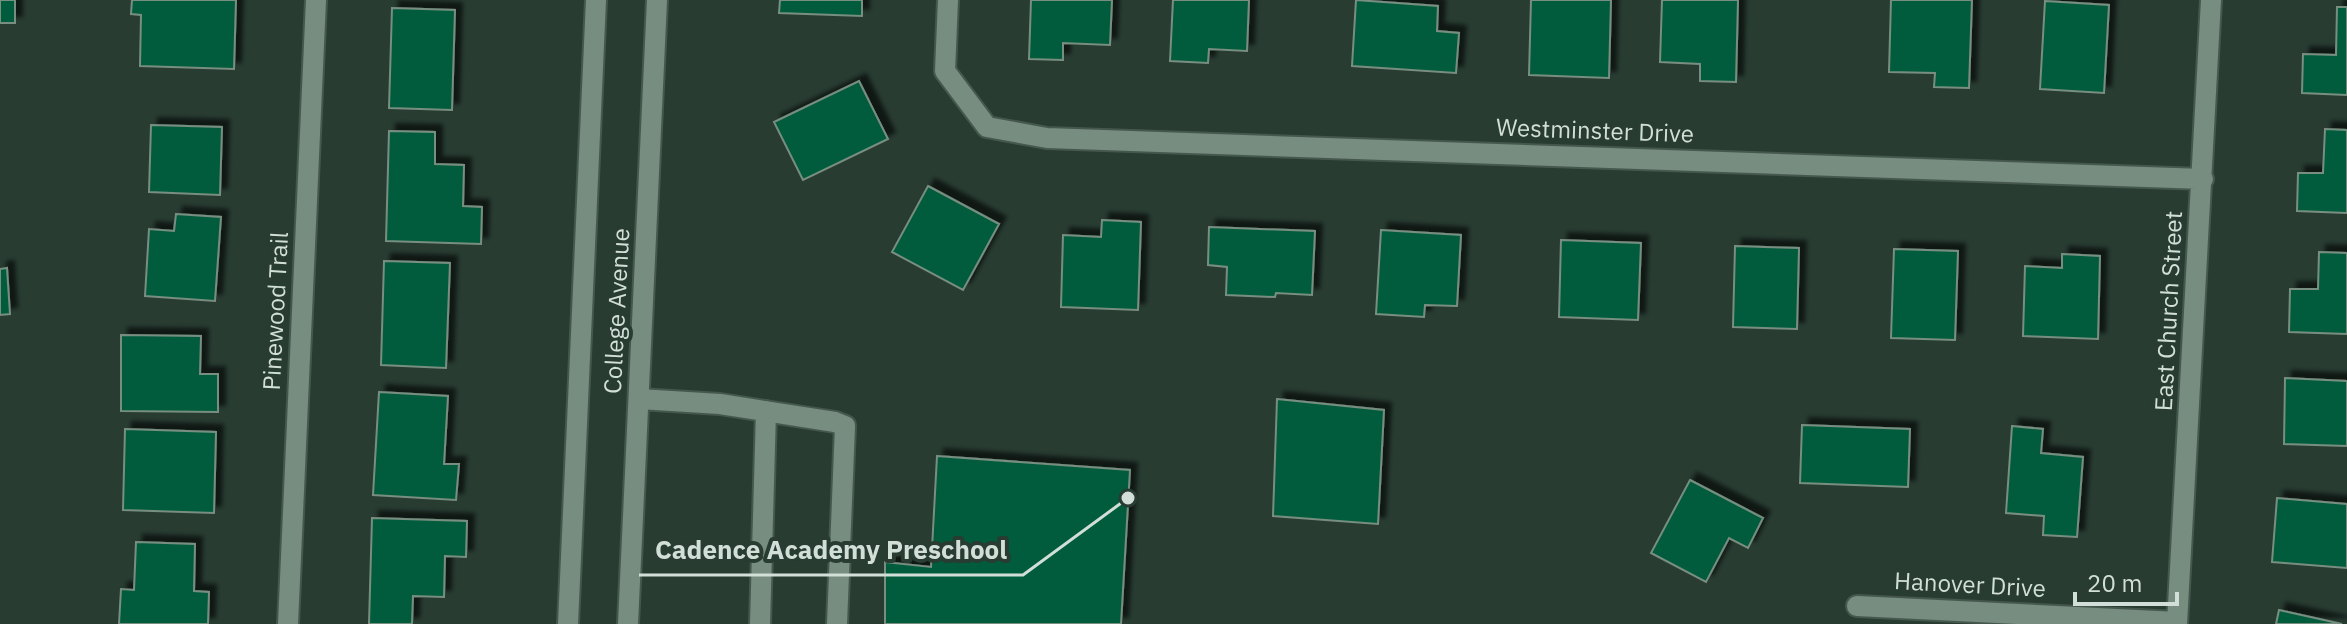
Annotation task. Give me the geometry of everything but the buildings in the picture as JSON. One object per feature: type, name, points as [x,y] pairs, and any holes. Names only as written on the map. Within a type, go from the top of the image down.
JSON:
[{"type":"street","name":"Pinewood Trail","points":[[288,624],[316,0]]},
{"type":"street","name":"College Avenue","points":[[568,624],[596,0]]},
{"type":"street","name":"College Avenue","points":[[628,624],[657,0]]},
{"type":"street","name":"Westminster Drive","points":[[948,0],[945,71],[987,127],[1047,138],[2203,179]]},
{"type":"street","name":"East Church Street","points":[[2177,623],[2211,0]]},
{"type":"street","points":[[639,399],[720,404],[845,426],[837,624]]},
{"type":"street","points":[[760,624],[766,411]]},
{"type":"street","name":"Hanover Drive","points":[[1857,606],[2177,623]]},
{"type":"place","name":"Cadence Academy Preschool","points":[[1128,498]]}]
